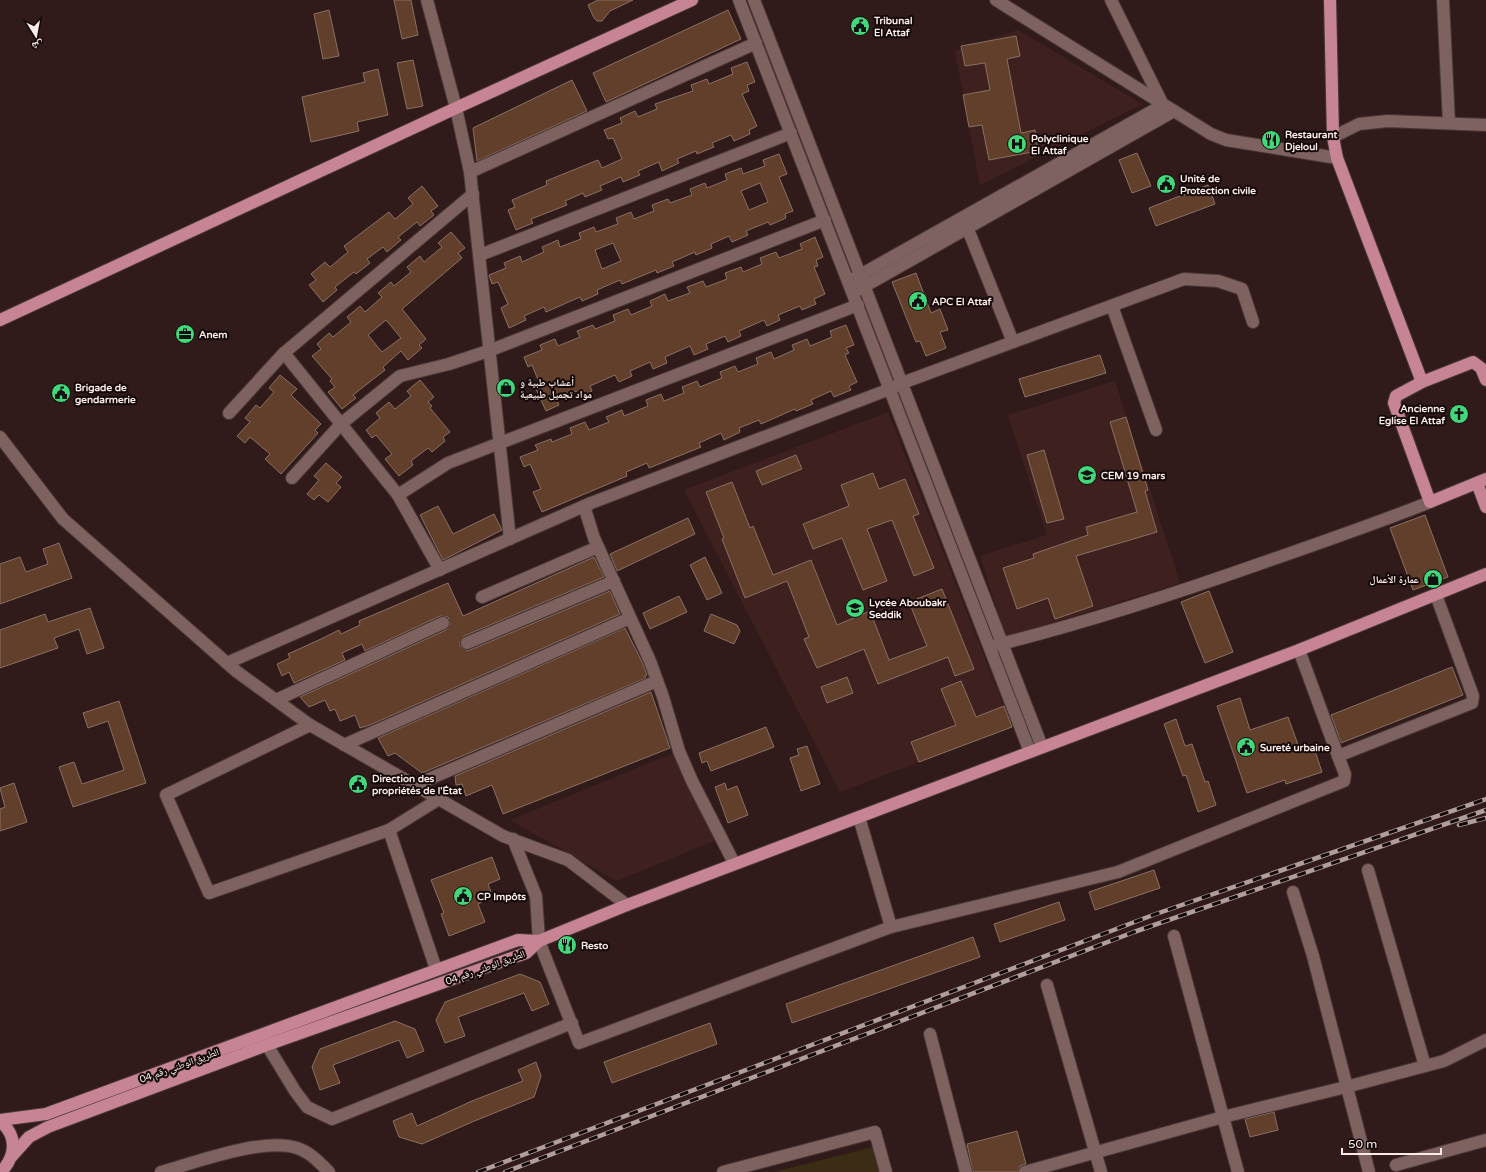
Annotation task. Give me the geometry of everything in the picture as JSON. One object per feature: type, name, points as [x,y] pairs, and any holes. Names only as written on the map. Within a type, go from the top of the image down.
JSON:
[{"type":"main road","points":[[0,320],[692,0]]},
{"type":"main road","points":[[1330,0],[1333,137],[1337,158],[1422,382]]},
{"type":"main road","points":[[1486,380],[1481,368],[1473,362],[1422,382],[1396,396],[1394,403],[1430,502],[1481,481],[1486,507]]},
{"type":"main road","points":[[540,941],[734,863],[1299,650],[1486,574]]},
{"type":"main road","name":"الطريق الوطني رقم 04","points":[[0,1121],[46,1114],[518,940],[540,941]]},
{"type":"main road","name":"الطريق الوطني رقم 04","points":[[8,1166],[29,1137],[48,1127],[267,1045],[526,953],[540,941]]},
{"type":"main road","points":[[0,1121],[7,1127],[12,1136],[14,1146],[8,1166]]},
{"type":"street","points":[[427,0],[456,108],[470,172],[491,350],[510,539]]},
{"type":"street","points":[[740,0],[1030,752]]},
{"type":"street","points":[[754,0],[1042,747]]},
{"type":"street","points":[[996,0],[1211,134],[1226,140],[1337,158]]},
{"type":"street","points":[[1111,0],[1163,105]]},
{"type":"street","points":[[1444,0],[1449,123]]},
{"type":"street","points":[[470,172],[756,43]]},
{"type":"street","points":[[851,287],[1163,105]]},
{"type":"street","points":[[862,280],[967,227],[1174,111]]},
{"type":"street","points":[[1333,137],[1359,124],[1388,120],[1486,125]]},
{"type":"street","points":[[480,254],[791,133]]},
{"type":"street","points":[[229,413],[284,353],[473,194]]},
{"type":"street","points":[[292,478],[341,424],[400,376],[449,364],[491,350],[825,220]]},
{"type":"street","points":[[967,227],[1013,342]]},
{"type":"street","points":[[227,663],[584,506],[890,389],[902,383],[1184,279],[1218,281],[1242,289],[1253,322]]},
{"type":"street","points":[[398,495],[448,463],[858,305]]},
{"type":"street","points":[[1112,306],[1156,430]]},
{"type":"street","points":[[284,353],[398,495],[440,570]]},
{"type":"street","points":[[0,437],[63,519],[227,663],[276,700],[310,725],[439,799],[513,839],[568,860],[627,905]]},
{"type":"street","points":[[989,647],[1029,638],[1164,598],[1378,523],[1430,502]]},
{"type":"street","points":[[584,506],[598,547],[657,681],[684,763],[734,863]]},
{"type":"street","points":[[482,597],[598,547]]},
{"type":"street","points":[[468,644],[614,581]]},
{"type":"street","points":[[1338,756],[1472,703],[1473,696],[1436,595]]},
{"type":"street","points":[[344,745],[630,618]]},
{"type":"street","points":[[276,700],[443,623]]},
{"type":"street","points":[[513,839],[536,896],[540,941],[580,1043],[891,927],[1118,872],[1344,781],[1345,774],[1299,650]]},
{"type":"street","points":[[415,785],[657,681]]},
{"type":"street","points":[[310,725],[166,796],[208,893],[389,830],[439,799]]},
{"type":"street","points":[[858,816],[891,927]]},
{"type":"street","points":[[389,830],[436,969]]},
{"type":"street","points":[[1368,870],[1426,1066]]},
{"type":"street","points":[[1293,892],[1313,956],[1369,1172]]},
{"type":"street","points":[[1174,936],[1238,1172]]},
{"type":"street","points":[[1047,985],[1101,1172]]},
{"type":"street","points":[[267,1045],[295,1091],[307,1107],[332,1120],[572,1023]]},
{"type":"street","points":[[930,1034],[966,1172]]},
{"type":"street","points":[[1025,1172],[1223,1117],[1346,1088],[1444,1061],[1483,1043]]},
{"type":"street","points":[[723,1172],[876,1132],[886,1172]]},
{"type":"street","points":[[1396,1165],[1486,1140]]},
{"type":"street","points":[[161,1172],[258,1146],[280,1144],[298,1148],[318,1160],[329,1172]]},
{"type":"shaded area","name":"Polyclinique El Attaf","points":[[1018,30],[1142,104],[980,185],[955,51]]},
{"type":"shaded area","name":"CEM 19 mars","points":[[1115,381],[1180,583],[1006,638],[980,556],[1047,535],[1008,415]]},
{"type":"shaded area","name":"Lycée Aboubakr Seddik","points":[[888,412],[1012,727],[840,792],[684,490]]},
{"type":"shaded area","points":[[679,751],[721,838],[617,881],[510,820]]},
{"type":"shaded area","points":[[873,1147],[880,1172],[774,1172]]},
{"type":"building","points":[[394,0],[411,0],[418,35],[402,39]]},
{"type":"building","points":[[598,0],[633,0],[610,11],[602,21],[597,21],[588,5]]},
{"type":"building","points":[[329,10],[339,56],[323,59],[314,14]]},
{"type":"building","points":[[728,10],[741,39],[606,102],[593,73]]},
{"type":"building","points":[[1016,36],[1020,56],[1007,59],[1021,133],[1035,130],[1038,151],[989,160],[982,125],[969,127],[963,95],[990,90],[985,63],[965,66],[961,46]]},
{"type":"building","points":[[413,60],[423,106],[407,109],[397,63]]},
{"type":"building","points":[[747,62],[755,82],[747,85],[749,91],[742,94],[757,126],[749,130],[750,134],[734,141],[731,135],[712,143],[714,147],[697,154],[696,151],[677,159],[679,163],[662,171],[659,162],[638,171],[640,175],[623,182],[621,177],[600,186],[602,190],[585,197],[583,193],[565,201],[567,205],[531,219],[533,223],[516,230],[508,210],[515,207],[512,200],[547,185],[546,181],[598,160],[602,168],[622,159],[613,138],[608,139],[604,130],[622,123],[620,118],[635,111],[638,117],[657,109],[655,104],[693,91],[691,85],[707,79],[709,84],[733,74],[731,68]]},
{"type":"building","points":[[378,69],[388,115],[357,122],[359,131],[311,142],[302,97],[365,82],[363,73]]},
{"type":"building","points":[[572,80],[587,111],[477,161],[473,128]]},
{"type":"building","points":[[1137,153],[1151,186],[1132,193],[1119,160]]},
{"type":"building","points":[[779,154],[787,174],[779,177],[793,211],[785,214],[786,218],[770,225],[768,222],[746,231],[748,235],[732,242],[729,236],[711,244],[712,248],[696,255],[695,252],[672,262],[674,266],[657,273],[656,270],[622,284],[620,280],[597,290],[598,294],[582,301],[580,297],[546,312],[544,307],[524,316],[526,320],[509,328],[501,308],[508,304],[498,282],[492,284],[489,275],[506,268],[504,263],[520,256],[522,262],[544,252],[542,247],[558,240],[560,247],[581,239],[579,233],[594,227],[596,232],[618,224],[616,218],[631,212],[634,219],[654,211],[652,205],[668,199],[670,203],[692,195],[690,189],[705,183],[707,188],[727,180],[725,174],[741,168],[743,174],[765,166],[763,160]],"holes":[[[760,183],[768,202],[749,210],[741,191]],[[613,243],[621,261],[602,269],[595,250]]]},
{"type":"building","points":[[1208,185],[1215,204],[1156,226],[1149,208]]},
{"type":"building","points":[[422,186],[438,206],[431,211],[434,215],[420,226],[417,222],[398,237],[401,240],[387,252],[383,247],[367,259],[370,263],[356,274],[354,272],[335,287],[337,290],[323,302],[309,285],[316,280],[311,274],[325,262],[330,267],[348,252],[344,246],[389,212],[395,219],[413,204],[408,198]]},
{"type":"building","points":[[451,232],[465,248],[458,253],[462,258],[402,309],[426,339],[419,345],[422,348],[408,360],[401,351],[383,367],[385,370],[353,395],[356,398],[342,409],[328,392],[335,387],[330,381],[332,379],[312,356],[321,349],[317,344],[329,333],[333,337],[351,322],[347,317],[360,306],[365,312],[382,297],[378,293],[391,282],[394,286],[411,272],[407,267],[420,256],[424,262],[442,247],[438,243]],"holes":[[[386,320],[401,338],[382,352],[368,335]]]},
{"type":"building","points":[[815,237],[823,257],[816,260],[818,266],[814,267],[825,294],[814,299],[816,304],[802,310],[800,306],[778,315],[780,320],[767,326],[764,320],[739,331],[741,336],[728,342],[725,336],[706,344],[708,349],[694,355],[690,346],[665,357],[667,363],[653,369],[650,362],[630,371],[632,376],[619,382],[615,375],[590,386],[592,391],[579,397],[576,391],[557,400],[559,405],[546,411],[536,389],[541,387],[532,365],[528,367],[524,357],[542,350],[540,345],[555,339],[558,346],[580,337],[577,331],[593,325],[595,329],[615,321],[613,315],[628,309],[631,315],[652,306],[650,301],[665,294],[668,301],[690,293],[687,287],[703,281],[706,287],[727,279],[725,273],[741,267],[743,272],[762,264],[760,258],[776,252],[779,258],[802,249],[800,244]]},
{"type":"building","points":[[916,273],[931,313],[940,309],[948,330],[940,332],[946,348],[926,356],[920,341],[916,342],[892,282]]},
{"type":"building","points":[[846,325],[854,345],[846,348],[849,353],[845,355],[857,382],[849,386],[851,390],[834,397],[831,391],[811,400],[813,404],[796,411],[795,409],[761,424],[759,420],[739,428],[740,432],[724,440],[721,433],[699,443],[701,447],[649,468],[647,463],[626,472],[627,476],[542,512],[533,492],[541,489],[530,464],[524,467],[520,457],[538,450],[535,445],[551,439],[552,442],[572,434],[570,428],[585,422],[589,430],[609,422],[606,417],[622,410],[624,416],[648,406],[646,400],[661,394],[664,401],[684,393],[682,387],[697,381],[700,387],[722,378],[720,372],[735,366],[738,372],[758,364],[756,358],[771,352],[774,359],[794,350],[792,345],[807,339],[810,346],[832,337],[830,331]]},
{"type":"building","points":[[1100,355],[1106,373],[1025,397],[1019,379]]},
{"type":"building","points":[[280,375],[297,389],[291,395],[321,424],[315,430],[318,433],[281,474],[265,459],[270,454],[250,437],[245,443],[237,436],[250,422],[245,418],[256,405],[260,408],[274,392],[269,388]]},
{"type":"building","points":[[420,380],[434,397],[428,402],[432,406],[430,408],[450,432],[443,437],[445,441],[432,452],[428,448],[411,461],[413,465],[399,476],[385,459],[392,454],[376,435],[372,438],[366,430],[380,418],[376,413],[389,402],[395,409],[411,396],[407,391]]},
{"type":"building","points":[[1126,417],[1148,490],[1145,491],[1157,532],[1076,556],[1093,606],[1055,619],[1048,598],[1017,609],[1003,568],[1034,558],[1033,554],[1088,535],[1086,527],[1137,512],[1110,422]]},
{"type":"building","points":[[1044,450],[1064,519],[1047,523],[1027,455]]},
{"type":"building","points":[[796,455],[802,469],[762,485],[756,471]]},
{"type":"building","points":[[326,463],[342,477],[336,483],[341,487],[328,502],[319,495],[314,500],[307,494],[319,480],[314,476]]},
{"type":"building","points":[[873,473],[879,489],[905,479],[919,514],[913,516],[934,568],[914,576],[892,520],[867,529],[887,581],[863,590],[842,538],[813,549],[803,524],[849,506],[841,485]]},
{"type":"building","points":[[732,482],[750,528],[753,526],[773,575],[811,560],[837,625],[870,611],[889,660],[927,646],[909,602],[942,589],[974,669],[955,676],[948,657],[878,684],[864,649],[817,668],[804,639],[809,637],[787,581],[745,598],[722,539],[724,538],[706,492]]},
{"type":"building","points":[[438,506],[453,534],[494,514],[502,530],[443,560],[420,515]]},
{"type":"building","points":[[1425,515],[1448,577],[1413,590],[1390,528]]},
{"type":"building","points":[[688,518],[695,534],[617,571],[610,554]]},
{"type":"building","points":[[59,543],[72,578],[0,604],[0,564],[20,557],[26,572],[48,564],[43,549]]},
{"type":"building","points":[[594,557],[604,577],[464,636],[460,642],[460,646],[466,650],[470,650],[610,591],[620,614],[370,725],[360,728],[355,715],[340,721],[335,709],[330,711],[325,700],[309,707],[300,697],[446,630],[450,624],[448,617],[440,616],[365,651],[362,644],[342,653],[345,660],[294,683],[289,672],[282,676],[277,664],[290,658],[288,654],[339,630],[341,634],[360,625],[359,621],[448,583],[463,616]]},
{"type":"building","points":[[705,557],[722,593],[707,600],[690,565]]},
{"type":"building","points":[[1209,591],[1233,652],[1205,663],[1181,602]]},
{"type":"building","points":[[679,596],[687,612],[650,629],[643,613]]},
{"type":"building","points":[[90,608],[104,648],[87,654],[79,629],[54,638],[58,648],[0,668],[0,630],[45,614],[48,622]]},
{"type":"building","points":[[711,614],[737,625],[740,631],[734,644],[704,631]]},
{"type":"building","points":[[625,628],[643,664],[647,675],[645,676],[646,678],[422,773],[395,753],[388,756],[378,738]]},
{"type":"building","points":[[1452,667],[1463,695],[1341,743],[1331,715]]},
{"type":"building","points":[[847,677],[853,693],[827,703],[821,687]]},
{"type":"building","points":[[961,681],[976,717],[1004,706],[1012,727],[919,762],[911,742],[956,725],[941,689]]},
{"type":"building","points":[[651,692],[670,748],[503,814],[492,785],[466,796],[462,784],[456,785],[455,776]]},
{"type":"building","points":[[1240,698],[1250,730],[1288,717],[1301,753],[1314,748],[1322,772],[1286,784],[1285,780],[1247,793],[1217,706]]},
{"type":"building","points":[[119,701],[146,783],[73,807],[59,767],[74,762],[82,784],[124,770],[108,721],[88,728],[83,713]]},
{"type":"building","points":[[1176,719],[1185,746],[1192,744],[1205,782],[1208,781],[1216,805],[1198,812],[1186,775],[1183,776],[1164,724]]},
{"type":"building","points":[[766,727],[774,747],[711,771],[707,761],[702,763],[699,753]]},
{"type":"building","points":[[807,746],[820,784],[801,791],[790,758],[799,755],[797,749]]},
{"type":"building","points":[[14,783],[27,822],[0,831],[0,809],[5,807],[0,788]]},
{"type":"building","points":[[725,783],[727,790],[737,786],[748,815],[728,823],[715,787]]},
{"type":"building","points":[[492,857],[500,879],[488,884],[491,892],[480,896],[482,902],[478,904],[485,922],[449,936],[441,914],[444,913],[431,880]]},
{"type":"building","points":[[1154,870],[1160,888],[1095,910],[1089,892]]},
{"type":"building","points":[[1059,902],[1065,920],[1000,942],[994,924]]},
{"type":"building","points":[[973,937],[980,957],[792,1023],[786,1004]]},
{"type":"building","points":[[520,974],[540,982],[549,1004],[532,1011],[524,993],[458,1017],[465,1036],[445,1043],[436,1020],[445,1002]]},
{"type":"building","points":[[395,1021],[415,1029],[424,1051],[407,1058],[399,1040],[333,1065],[340,1083],[320,1090],[312,1067],[320,1049]]},
{"type":"building","points":[[710,1023],[717,1044],[612,1083],[604,1062]]},
{"type":"building","points":[[536,1062],[541,1076],[534,1097],[422,1144],[399,1137],[393,1121],[412,1113],[417,1126],[472,1101],[523,1081],[518,1070]]},
{"type":"building","points":[[1274,1112],[1278,1130],[1250,1137],[1245,1119]]},
{"type":"building","points":[[1017,1131],[1026,1164],[1020,1166],[1018,1172],[973,1172],[967,1144]]},
{"type":"railway","points":[[478,1172],[1153,915],[1486,799]]},
{"type":"railway","points":[[505,1172],[1134,932],[1486,810]]},
{"type":"railway","points":[[1459,825],[1486,818]]},
{"type":"place","name":"Tribunal El Attaf","points":[[860,26]]},
{"type":"place","name":"Restaurant Djeloul","points":[[1271,140]]},
{"type":"place","name":"Polyclinique El Attaf","points":[[1017,144]]},
{"type":"place","name":"Unité de Protection civile","points":[[1166,184]]},
{"type":"place","name":"APC El Attaf","points":[[918,301]]},
{"type":"place","name":"Anem","points":[[185,334]]},
{"type":"place","name":"أعشاب طبية و مواد تجميل طبيعية","points":[[506,388]]},
{"type":"place","name":"Brigade de gendarmerie","points":[[61,393]]},
{"type":"place","name":"Ancienne Eglise El Attaf","points":[[1459,414]]},
{"type":"place","name":"CEM 19 mars","points":[[1087,475]]},
{"type":"place","name":"عمارة الأعمال","points":[[1433,579]]},
{"type":"place","name":"Lycée Aboubakr Seddik","points":[[855,608]]},
{"type":"place","name":"Sureté urbaine","points":[[1246,747]]},
{"type":"place","name":"Direction des propriétés de l'État","points":[[358,784]]},
{"type":"place","name":"CP Impôts","points":[[463,896]]},
{"type":"place","name":"Resto","points":[[567,945]]}]
